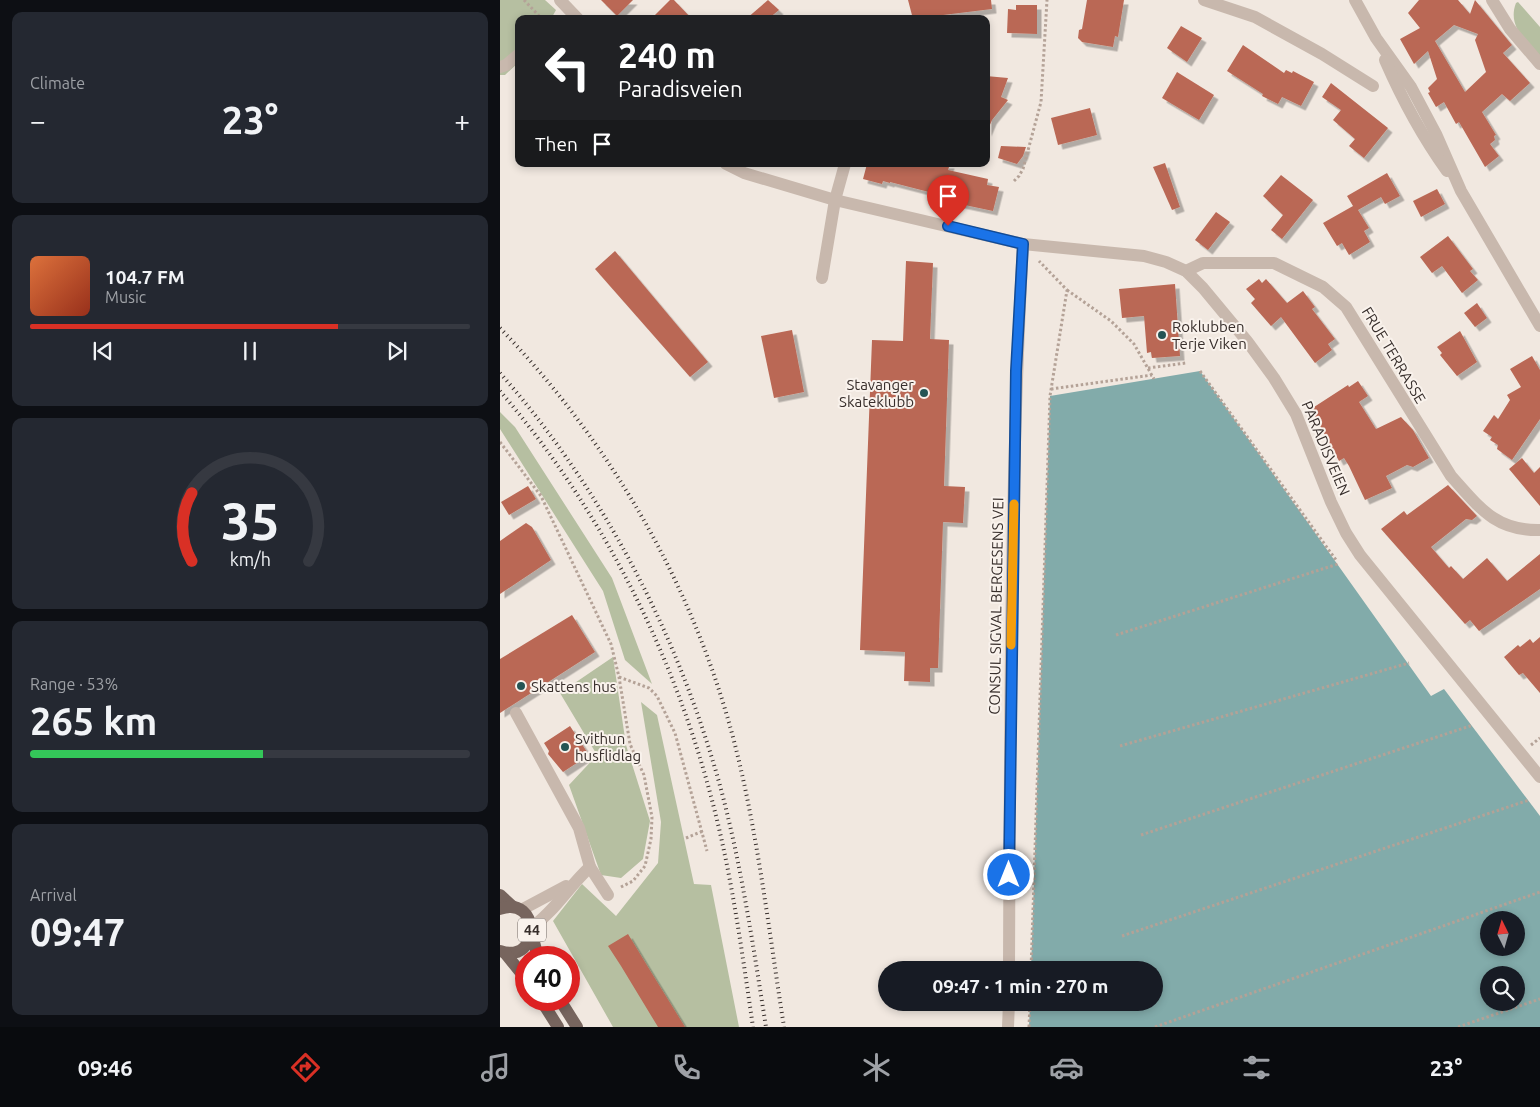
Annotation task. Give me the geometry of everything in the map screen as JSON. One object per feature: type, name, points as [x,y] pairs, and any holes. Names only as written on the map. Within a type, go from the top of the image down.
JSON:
[{"type":"main road","name":"44","points":[[500,895],[511,909],[527,915],[535,946]]},
{"type":"main road","name":"44","points":[[503,952],[516,952],[523,948],[532,930]]},
{"type":"main road","name":"44","points":[[503,952],[515,966]]},
{"type":"main road","points":[[548,1011],[558,1027]]},
{"type":"main road","points":[[567,1011],[577,1027]]},
{"type":"street","points":[[1204,0],[1256,17],[1322,54],[1373,86]]},
{"type":"street","points":[[1355,0],[1376,38],[1411,87],[1436,134],[1461,191],[1540,326]]},
{"type":"street","points":[[1492,0],[1510,29],[1540,64]]},
{"type":"street","points":[[564,4],[574,15]]},
{"type":"street","points":[[500,67],[506,65],[515,57]]},
{"type":"street","name":"PARADISVEIEN","points":[[732,167],[744,173],[835,200],[1023,244],[1144,256],[1166,262],[1186,272],[1203,288],[1247,341],[1274,378],[1296,414],[1331,502],[1346,533],[1360,554],[1540,777]]},
{"type":"street","points":[[822,278],[835,200],[844,167]]},
{"type":"street","name":"CONSUL SIGVAL BERGESENS VEI","points":[[1009,961],[1010,704],[1015,439],[1023,244]]},
{"type":"street","name":"FRUE TERRASSE","points":[[1186,272],[1204,263],[1274,263],[1323,287],[1346,307],[1376,352],[1421,430],[1451,476],[1488,516],[1512,528],[1540,530]]},
{"type":"street","points":[[516,713],[578,828],[590,867],[608,895]]},
{"type":"street","points":[[532,930],[546,917],[573,882],[590,867]]},
{"type":"street","points":[[511,909],[573,882]]},
{"type":"street","points":[[1008,1011],[1008,1027]]},
{"type":"path","points":[[524,0],[538,15]]},
{"type":"path","points":[[1014,181],[1020,176],[1023,169],[1042,102],[1046,0]]},
{"type":"path","points":[[1023,244],[1067,290],[1111,321],[1134,344],[1154,379]]},
{"type":"path","points":[[1031,961],[1051,389],[1067,290]]},
{"type":"path","points":[[1148,368],[1186,364]]},
{"type":"path","points":[[1116,635],[1337,562],[1200,371]]},
{"type":"path","points":[[1051,389],[1152,375]]},
{"type":"path","points":[[500,442],[541,496],[611,644],[619,677],[630,744],[644,775],[652,817],[651,839],[645,866],[633,880],[608,895]]},
{"type":"path","points":[[1120,746],[1410,663]]},
{"type":"path","points":[[619,677],[649,688],[657,696],[674,733],[707,851]]},
{"type":"path","points":[[1141,835],[1473,725]]},
{"type":"path","points":[[1122,936],[1529,800]]},
{"type":"path","points":[[686,838],[703,832]]},
{"type":"path","points":[[1155,1027],[1540,892]]},
{"type":"path","points":[[1458,1027],[1540,999]]},
{"type":"path","points":[[1029,1027],[1030,1011]]},
{"type":"green space","points":[[500,0],[545,0],[556,10],[553,15],[515,15],[515,66],[505,75],[500,75]]},
{"type":"green space","points":[[1518,2],[1540,27],[1540,58],[1519,33],[1516,26],[1514,11]]},
{"type":"green space","points":[[500,412],[515,427],[612,578],[652,684],[625,660],[603,591],[500,429]]},
{"type":"green space","points":[[613,657],[626,745],[650,821],[643,859],[621,878],[601,875],[569,785],[597,755],[560,693]]},
{"type":"green space","points":[[641,702],[657,715],[694,884],[711,885],[739,1027],[613,1027],[580,969],[580,946],[567,946],[553,921],[582,884],[616,916],[658,863],[661,822]]},
{"type":"water","points":[[1200,371],[1431,696],[1444,689],[1540,816],[1540,1027],[1029,1027],[1030,1011],[1163,1011],[1163,961],[1031,961],[1050,396]]},
{"type":"building","points":[[601,0],[633,0],[618,15]]},
{"type":"building","points":[[670,0],[674,0],[688,15],[655,15]]},
{"type":"building","points":[[768,0],[779,10],[773,15],[751,15]]},
{"type":"building","points":[[908,0],[991,0],[992,9],[943,15],[912,15]]},
{"type":"building","points":[[1087,0],[1124,0],[1118,37],[1115,36],[1113,47],[1082,42],[1078,38],[1079,30],[1082,29]]},
{"type":"building","points":[[1419,0],[1458,0],[1470,14],[1475,0],[1512,45],[1503,53],[1530,83],[1510,101],[1502,94],[1482,112],[1496,135],[1494,136],[1495,140],[1490,144],[1499,156],[1485,167],[1459,122],[1456,124],[1444,102],[1436,107],[1428,93],[1430,92],[1428,88],[1437,79],[1428,51],[1414,64],[1400,39],[1420,28],[1408,13]],"holes":[[[1454,25],[1478,34],[1475,40],[1486,72],[1465,92],[1435,41]]]},
{"type":"building","points":[[1016,5],[1037,5],[1037,34],[1007,33],[1008,9],[1016,10]]},
{"type":"building","points":[[1181,26],[1202,38],[1187,62],[1167,48]]},
{"type":"building","points":[[1243,45],[1284,73],[1286,70],[1292,73],[1293,71],[1314,82],[1301,106],[1282,97],[1278,104],[1262,96],[1263,94],[1227,71]]},
{"type":"building","points":[[1177,72],[1214,95],[1199,120],[1162,98]]},
{"type":"building","points":[[990,76],[1008,78],[1001,97],[1008,100],[990,125]]},
{"type":"building","points":[[1331,83],[1388,128],[1364,158],[1349,146],[1355,139],[1333,120],[1341,110],[1322,97]]},
{"type":"building","points":[[1090,108],[1097,135],[1058,145],[1051,118]]},
{"type":"building","points":[[1001,146],[1026,147],[1023,156],[1017,164],[998,158]]},
{"type":"building","points":[[1165,163],[1180,207],[1172,210],[1153,167]]},
{"type":"building","points":[[866,167],[949,167],[948,170],[988,179],[987,185],[999,187],[993,211],[960,204],[960,200],[890,182],[883,181],[882,184],[863,179]]},
{"type":"building","points":[[1387,173],[1400,196],[1385,204],[1381,197],[1358,210],[1369,228],[1364,231],[1370,242],[1349,255],[1342,243],[1337,246],[1323,223],[1353,206],[1347,196]]},
{"type":"building","points":[[1281,175],[1313,200],[1282,239],[1271,230],[1283,215],[1263,196]]},
{"type":"building","points":[[1437,189],[1445,204],[1421,217],[1413,201]]},
{"type":"building","points":[[1216,212],[1230,222],[1208,250],[1195,240]]},
{"type":"building","points":[[1448,236],[1473,269],[1470,271],[1478,280],[1462,293],[1442,266],[1432,273],[1420,257]]},
{"type":"building","points":[[615,251],[708,362],[690,377],[595,269]]},
{"type":"building","points":[[906,261],[933,263],[930,339],[949,340],[944,486],[965,487],[963,523],[943,522],[938,668],[930,668],[930,682],[904,681],[905,652],[860,650],[872,340],[903,341]]},
{"type":"building","points":[[1259,279],[1262,283],[1266,279],[1287,303],[1303,291],[1315,307],[1312,309],[1335,339],[1328,344],[1332,350],[1315,363],[1281,317],[1271,326],[1251,303],[1255,299],[1246,289]]},
{"type":"building","name":"Roklubben Terje Viken","points":[[1175,284],[1180,356],[1152,358],[1151,352],[1147,353],[1144,316],[1122,318],[1119,289]]},
{"type":"building","points":[[1477,303],[1487,318],[1475,327],[1464,313]]},
{"type":"building","points":[[792,330],[804,392],[774,398],[761,336]]},
{"type":"building","points":[[1460,331],[1477,362],[1457,376],[1440,355],[1442,353],[1437,347]]},
{"type":"building","points":[[1532,356],[1540,370],[1540,419],[1512,460],[1497,449],[1498,445],[1490,440],[1492,437],[1483,431],[1494,415],[1498,419],[1510,400],[1507,395],[1521,387],[1510,369]]},
{"type":"building","points":[[1358,381],[1368,396],[1359,402],[1376,429],[1401,417],[1413,430],[1429,458],[1413,467],[1407,465],[1386,476],[1392,488],[1365,500],[1349,466],[1344,458],[1339,461],[1311,409],[1348,385],[1349,387]]},
{"type":"building","points":[[1522,458],[1534,473],[1540,467],[1540,506],[1509,469]]},
{"type":"building","points":[[1448,485],[1477,516],[1472,520],[1466,519],[1431,547],[1449,568],[1451,566],[1463,579],[1487,558],[1507,581],[1540,554],[1540,589],[1479,631],[1470,620],[1465,624],[1381,529],[1404,511],[1407,515]]},
{"type":"building","points":[[528,486],[536,499],[509,515],[501,502]]},
{"type":"building","points":[[526,523],[532,527],[551,560],[500,594],[500,541]]},
{"type":"building","name":"Skattens hus","points":[[572,615],[595,652],[500,713],[500,659]]},
{"type":"building","points":[[1540,637],[1540,693],[1523,673],[1519,675],[1504,657],[1518,645],[1520,647],[1530,639],[1533,643]]},
{"type":"building","name":"Svithun husflidlag","points":[[570,726],[589,755],[563,772],[548,754],[549,751],[544,743]]},
{"type":"building","points":[[628,934],[685,1027],[658,1027],[608,946]]},
{"type":"railway","points":[[500,328],[541,373],[578,420],[612,469],[644,520],[696,627],[717,683],[734,741],[750,812],[784,1027]]},
{"type":"railway","points":[[500,373],[572,465],[603,515],[632,566],[682,672],[702,726],[727,812],[746,904],[766,1027]]},
{"type":"railway","points":[[500,391],[537,436],[601,534],[630,585],[655,638],[677,692],[697,748],[720,831],[736,915],[753,1027]]},
{"type":"slow traffic","points":[[1011,645],[1014,504]]},
{"type":"place","name":"Roklubben Terje Viken","points":[[1162,335]]},
{"type":"place","name":"Stavanger Skateklubb","points":[[924,393]]},
{"type":"place","name":"Skattens hus","points":[[521,686]]},
{"type":"place","name":"Svithun husflidlag","points":[[565,747]]},
{"type":"route","points":[[948,226],[1023,244],[1016,371],[1009,875]]}]
